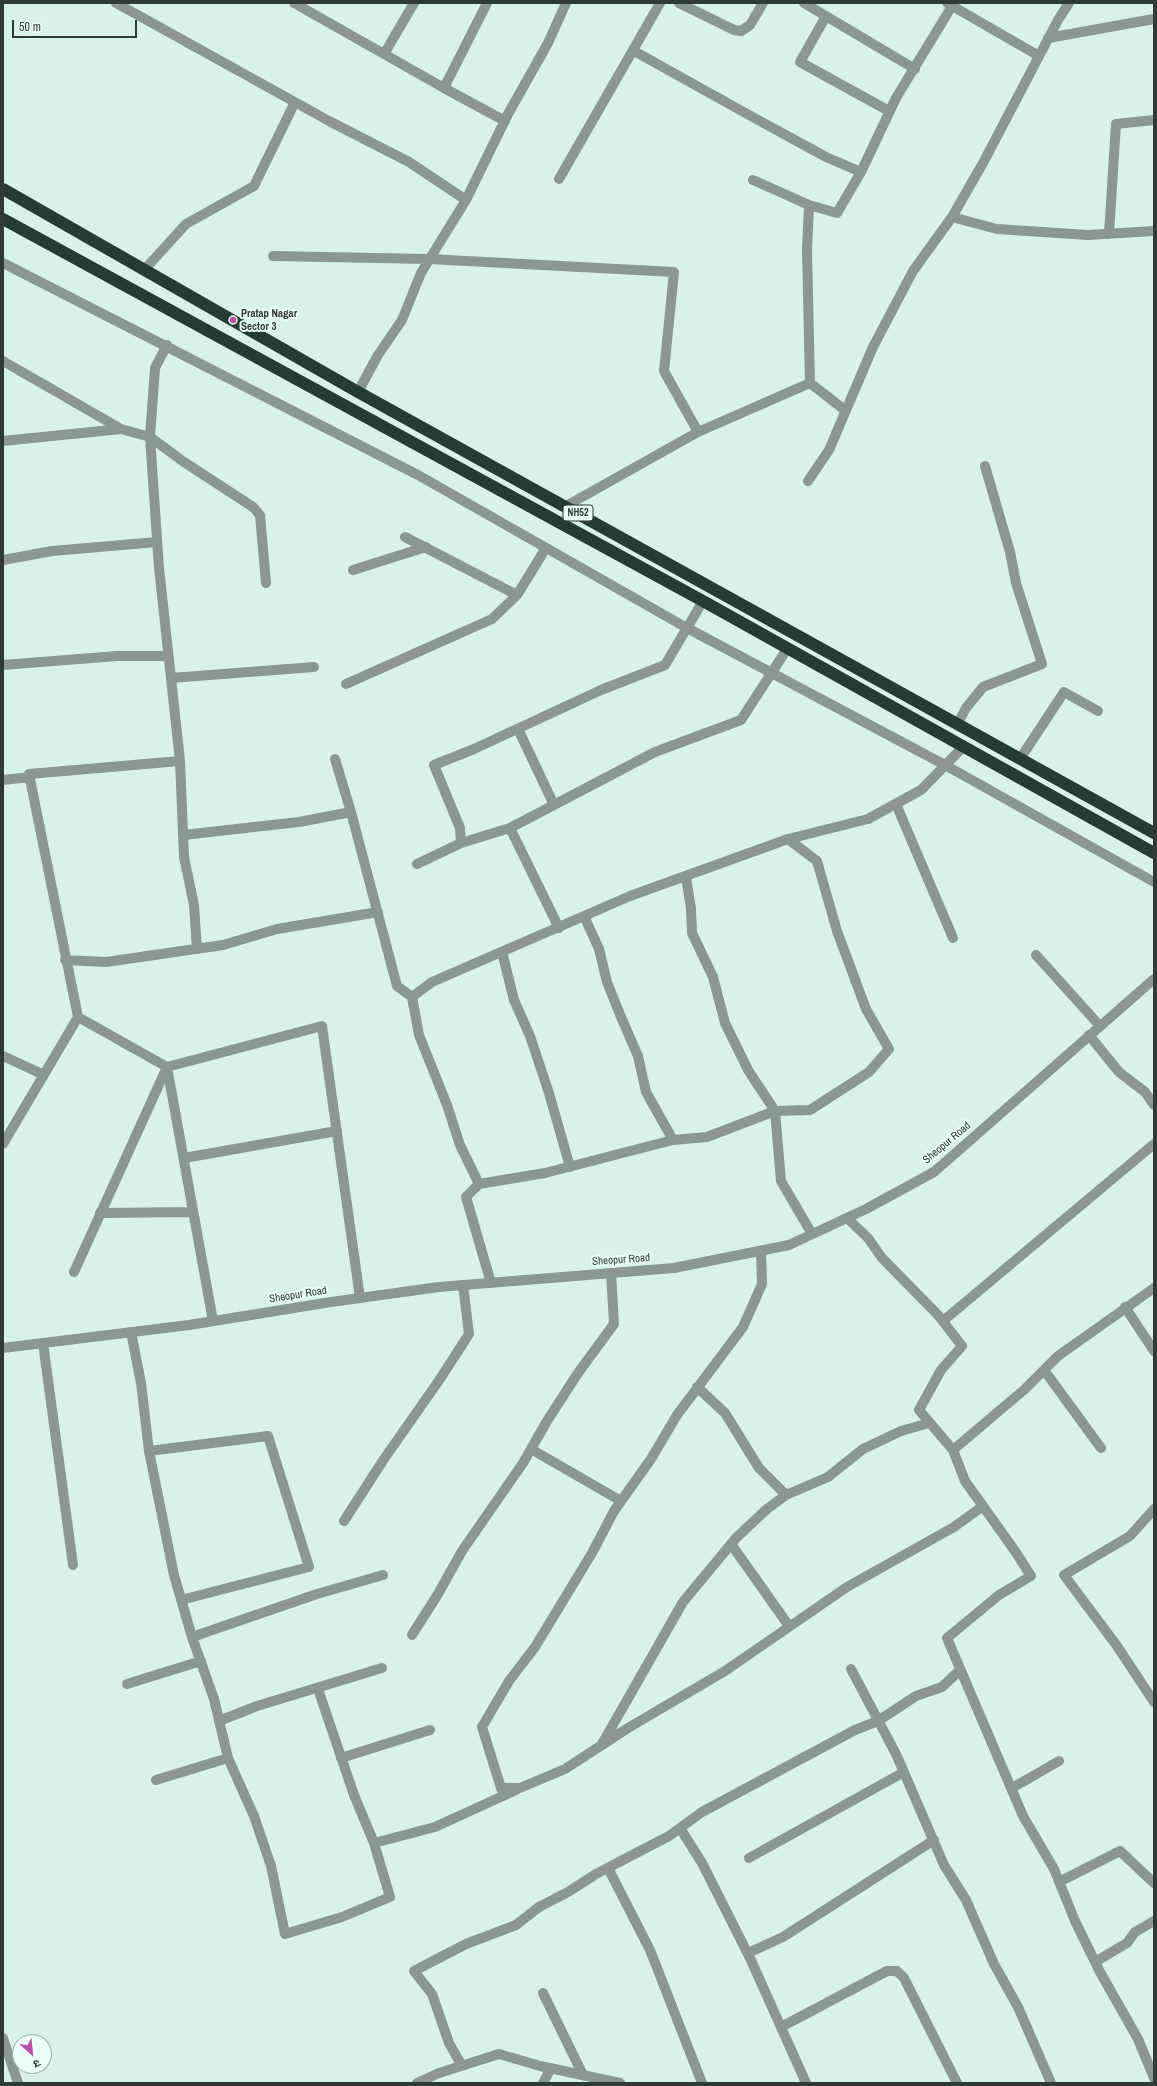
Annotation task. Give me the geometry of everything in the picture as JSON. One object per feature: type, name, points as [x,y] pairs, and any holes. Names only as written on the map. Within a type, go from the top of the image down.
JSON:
[{"type":"highway","name":"NH52","points":[[3,189],[358,392],[1154,833]]},
{"type":"highway","name":"NH52","points":[[3,218],[703,601],[1154,853]]},
{"type":"street","points":[[116,3],[295,102],[409,162],[466,200]]},
{"type":"street","points":[[294,3],[505,121]]},
{"type":"street","points":[[384,54],[414,3]]},
{"type":"street","points":[[444,88],[487,3]]},
{"type":"street","points":[[358,392],[378,355],[402,320],[421,273],[466,200],[505,121],[548,43],[566,3]]},
{"type":"street","points":[[559,179],[634,51],[660,3]]},
{"type":"street","points":[[679,3],[734,30],[741,31],[750,25],[763,3]]},
{"type":"street","points":[[804,3],[915,68]]},
{"type":"street","points":[[808,482],[829,450],[873,348],[913,271],[952,217],[983,163],[1048,38],[1069,3]]},
{"type":"street","points":[[753,180],[809,205],[837,212],[861,172],[889,111],[915,68],[950,4],[1039,56]]},
{"type":"street","points":[[826,16],[800,62],[889,111]]},
{"type":"street","points":[[1048,38],[1154,19]]},
{"type":"street","points":[[634,51],[826,157],[861,172]]},
{"type":"street","points":[[145,269],[186,224],[254,186],[295,102]]},
{"type":"street","points":[[1109,234],[1116,124],[1154,120]]},
{"type":"street","points":[[809,205],[807,250],[810,383]]},
{"type":"street","points":[[952,217],[997,228],[1088,235],[1154,231]]},
{"type":"street","points":[[273,256],[429,259],[674,272],[664,370],[698,432]]},
{"type":"street","points":[[3,263],[167,345],[418,475],[687,628],[945,765],[1154,882]]},
{"type":"street","points":[[167,345],[155,368],[150,437],[157,542],[180,761],[184,858],[194,905],[197,949]]},
{"type":"street","points":[[3,361],[122,429],[150,437],[253,507],[260,515],[266,583]]},
{"type":"street","points":[[810,383],[846,411]]},
{"type":"street","points":[[566,506],[698,432],[810,383]]},
{"type":"street","points":[[3,441],[122,429]]},
{"type":"street","points":[[957,724],[966,708],[983,687],[1042,664],[1016,583],[1010,552],[985,466]]},
{"type":"street","points":[[405,537],[517,595]]},
{"type":"street","points":[[3,560],[52,551],[157,542]]},
{"type":"street","points":[[353,570],[426,548]]},
{"type":"street","points":[[346,684],[492,619],[517,595],[546,548]]},
{"type":"street","points":[[461,843],[460,828],[434,765],[601,690],[665,665],[703,601]]},
{"type":"street","points":[[417,864],[461,843],[510,828],[656,752],[741,720],[787,648]]},
{"type":"street","points":[[3,665],[117,656],[168,656]]},
{"type":"street","points":[[171,678],[314,667]]},
{"type":"street","points":[[1020,759],[1064,692],[1098,711]]},
{"type":"street","points":[[518,728],[554,805]]},
{"type":"street","points":[[412,996],[432,982],[630,896],[686,877],[788,838],[868,819],[921,790],[963,747]]},
{"type":"street","points":[[335,759],[351,812],[397,986],[412,996],[419,1035],[447,1105],[460,1145],[478,1184]]},
{"type":"street","points":[[3,1144],[78,1017],[65,960],[29,774],[180,761]]},
{"type":"street","points":[[3,780],[30,777]]},
{"type":"street","points":[[896,804],[953,938]]},
{"type":"street","points":[[183,835],[299,822],[351,812]]},
{"type":"street","points":[[510,828],[559,928]]},
{"type":"street","points":[[491,1283],[466,1197],[478,1184],[545,1173],[674,1140],[707,1137],[775,1111],[810,1110],[869,1072],[889,1049],[866,1009],[837,931],[817,861],[788,838]]},
{"type":"street","points":[[686,877],[691,909],[692,933],[713,977],[725,1023],[748,1070],[775,1111],[781,1181],[812,1234]]},
{"type":"street","points":[[65,960],[106,962],[223,946],[277,930],[378,912]]},
{"type":"street","points":[[584,916],[599,949],[607,982],[638,1056],[646,1092],[674,1140]]},
{"type":"street","points":[[502,952],[514,1000],[530,1036],[549,1092],[570,1167]]},
{"type":"street","points":[[1036,955],[1100,1026]]},
{"type":"street","name":"Sheopur Road","points":[[3,1348],[212,1321],[360,1298],[463,1285],[674,1268],[789,1245],[847,1218],[934,1172],[1154,979]]},
{"type":"street","points":[[78,1017],[167,1067],[322,1026],[360,1298]]},
{"type":"street","points":[[1090,1035],[1119,1072],[1145,1092],[1154,1105]]},
{"type":"street","points":[[3,1056],[44,1075]]},
{"type":"street","points":[[167,1067],[212,1321]]},
{"type":"street","points":[[74,1272],[167,1067]]},
{"type":"street","points":[[184,1158],[337,1131]]},
{"type":"street","points":[[943,1321],[1154,1144]]},
{"type":"street","points":[[100,1213],[193,1212]]},
{"type":"street","points":[[847,1218],[868,1238],[882,1258],[943,1321],[962,1346],[941,1370],[919,1410],[953,1450],[965,1481],[1015,1550],[1031,1576],[999,1595],[947,1638],[1023,1816],[1059,1882],[1095,1962],[1138,2039],[1154,2078]]},
{"type":"street","points":[[520,1788],[501,1788],[482,1727],[509,1681],[535,1647],[592,1553],[621,1501],[651,1459],[677,1415],[744,1327],[762,1284],[761,1251]]},
{"type":"street","points":[[412,1635],[438,1594],[462,1551],[502,1494],[531,1449],[546,1421],[614,1324],[611,1273]]},
{"type":"street","points":[[344,1521],[469,1334],[463,1285]]},
{"type":"street","points":[[953,1450],[982,1427],[1058,1356],[1125,1307],[1154,1288]]},
{"type":"street","points":[[1125,1307],[1154,1351]]},
{"type":"street","points":[[131,1332],[141,1384],[150,1451],[163,1523],[181,1600],[219,1721],[228,1758],[254,1816],[271,1866],[285,1934],[342,1917],[390,1897],[374,1843],[341,1758],[318,1689]]},
{"type":"street","points":[[43,1343],[73,1565]]},
{"type":"street","points":[[1044,1370],[1101,1448]]},
{"type":"street","points":[[697,1387],[725,1414],[759,1468],[786,1495]]},
{"type":"street","points":[[601,1746],[683,1602],[731,1544],[767,1509],[786,1495],[828,1477],[863,1449],[901,1431],[929,1422]]},
{"type":"street","points":[[150,1451],[268,1436],[309,1567],[181,1600]]},
{"type":"street","points":[[531,1449],[621,1501]]},
{"type":"street","points":[[374,1843],[435,1827],[565,1769],[628,1728],[725,1671],[846,1587],[954,1527],[983,1506]]},
{"type":"street","points":[[1154,1509],[1130,1536],[1064,1575],[1118,1646],[1154,1702]]},
{"type":"street","points":[[731,1544],[789,1626]]},
{"type":"street","points":[[192,1637],[317,1594],[383,1575]]},
{"type":"street","points":[[127,1684],[201,1661]]},
{"type":"street","points":[[219,1721],[257,1706],[318,1689],[382,1668]]},
{"type":"street","points":[[851,1669],[904,1772],[944,1865],[966,1900],[994,1964],[1018,2007],[1051,2083]]},
{"type":"street","points":[[462,2066],[449,2042],[432,1994],[414,1971],[466,1944],[516,1925],[539,1907],[608,1868],[670,1836],[702,1812],[854,1730],[878,1721],[916,1696],[942,1687],[960,1670]]},
{"type":"street","points":[[341,1758],[430,1730]]},
{"type":"street","points":[[156,1780],[228,1758]]},
{"type":"street","points":[[1012,1788],[1059,1762]]},
{"type":"street","points":[[749,1858],[904,1772]]},
{"type":"street","points":[[680,1828],[702,1863],[748,1953],[806,2083]]},
{"type":"street","points":[[748,1953],[783,1937],[934,1840]]},
{"type":"street","points":[[1059,1882],[1120,1851],[1154,1883]]},
{"type":"street","points":[[608,1868],[650,1950],[702,2083]]},
{"type":"street","points":[[1095,1962],[1128,1943],[1135,1932],[1154,1921]]},
{"type":"street","points":[[780,2027],[887,1971],[897,1971],[904,1978],[957,2083]]},
{"type":"street","points":[[543,1993],[583,2075]]},
{"type":"street","points":[[3,2038],[18,2083]]},
{"type":"street","points":[[422,2082],[462,2066],[499,2054],[551,2068],[620,2083]]},
{"type":"street","points":[[543,2083],[551,2068]]},
{"type":"place","name":"Pratap Nagar Sector 3","points":[[233,320]]}]
